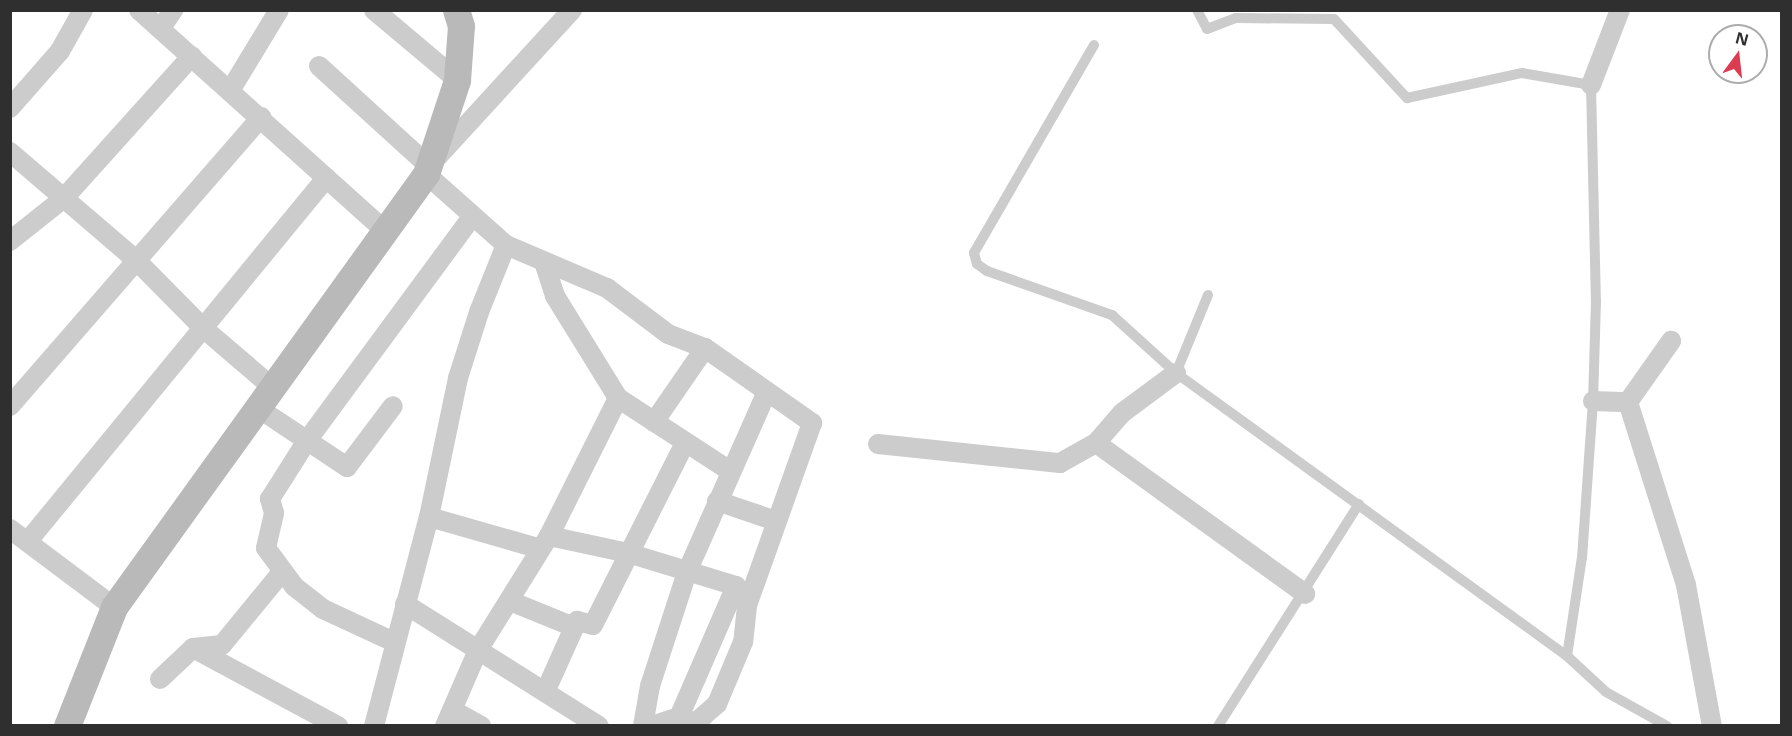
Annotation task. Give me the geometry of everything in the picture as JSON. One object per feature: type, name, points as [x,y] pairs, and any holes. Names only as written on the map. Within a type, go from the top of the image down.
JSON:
[{"type":"main road","points":[[67,726],[114,607],[386,232],[428,170],[457,80],[461,26],[456,10]]},
{"type":"street","points":[[10,108],[60,51],[83,10]]},
{"type":"street","points":[[140,10],[231,88],[386,232]]},
{"type":"street","points":[[161,28],[173,10]]},
{"type":"street","points":[[231,88],[279,10]]},
{"type":"street","points":[[374,10],[457,80]]},
{"type":"street","points":[[428,170],[572,10]]},
{"type":"street","points":[[1591,85],[1620,10]]},
{"type":"street","points":[[10,241],[64,198],[192,56]]},
{"type":"street","points":[[319,66],[428,170],[472,217],[506,246],[607,288],[668,334],[705,348],[766,394],[812,423],[747,606],[743,642],[717,704],[695,723],[679,717],[652,726]]},
{"type":"street","points":[[10,406],[261,117]]},
{"type":"street","points":[[10,152],[135,260],[203,328],[306,442],[347,467],[393,406]]},
{"type":"street","points":[[114,607],[15,533],[203,328],[326,178]]},
{"type":"street","points":[[394,642],[323,609],[282,572],[266,548],[274,513],[270,499],[306,442],[472,217]]},
{"type":"street","points":[[374,726],[394,642],[429,517],[458,378],[478,312],[506,246]]},
{"type":"street","points":[[544,262],[555,296],[618,398],[730,471]]},
{"type":"street","points":[[1628,402],[1671,341]]},
{"type":"street","points":[[654,422],[705,348]]},
{"type":"street","points":[[878,444],[1060,463],[1096,443],[1122,413],[1176,373]]},
{"type":"street","points":[[643,726],[650,686],[687,572],[766,394]]},
{"type":"street","points":[[481,726],[450,718],[478,650],[545,543],[618,398]]},
{"type":"street","points":[[1593,401],[1628,402]]},
{"type":"street","points":[[1628,402],[1686,585],[1712,726]]},
{"type":"street","points":[[546,690],[577,621],[593,625],[685,443]]},
{"type":"street","points":[[1096,443],[1305,594]]},
{"type":"street","points":[[717,501],[776,521]]},
{"type":"street","points":[[429,517],[545,543],[628,553],[736,585],[679,717]]},
{"type":"street","points":[[160,679],[193,648],[222,645],[282,572]]},
{"type":"street","points":[[510,602],[574,627]]},
{"type":"street","points":[[405,604],[546,690],[598,726]]},
{"type":"street","points":[[193,648],[338,726]]},
{"type":"lane","points":[[1197,10],[1206,29],[1236,18],[1334,19],[1407,98],[1522,73],[1591,85],[1596,301],[1593,401],[1582,557],[1567,656]]},
{"type":"lane","points":[[1094,45],[974,253],[977,264],[987,271],[1112,315],[1176,373],[1567,656],[1606,692],[1667,726]]},
{"type":"lane","points":[[1176,373],[1208,295]]},
{"type":"lane","points":[[1218,726],[1305,594],[1359,504]]}]
